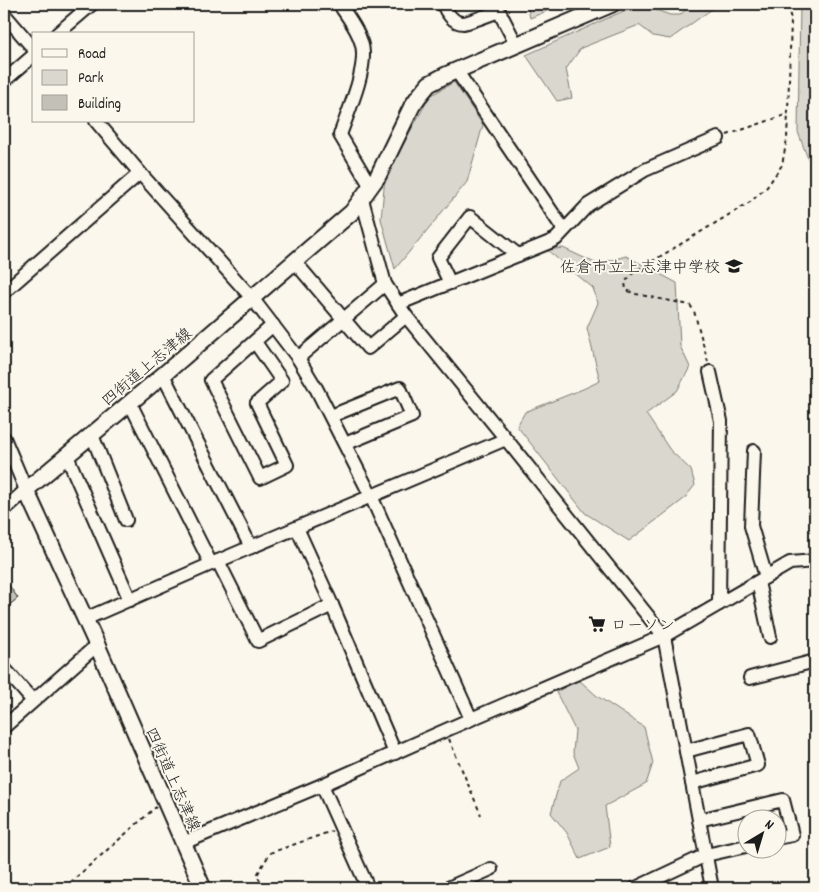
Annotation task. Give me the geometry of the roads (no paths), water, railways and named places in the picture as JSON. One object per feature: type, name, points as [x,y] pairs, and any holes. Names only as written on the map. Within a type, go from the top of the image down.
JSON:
[{"type":"main road","name":"四街道上志津線","points":[[203,888],[97,645],[26,490],[352,212],[378,176],[412,106],[429,84],[456,70],[612,4]]},
{"type":"street","points":[[59,32],[92,4]]},
{"type":"street","points":[[344,4],[342,8],[356,29],[364,52],[360,75],[340,135],[367,193],[385,284],[406,316],[664,636],[712,888]]},
{"type":"street","points":[[443,4],[454,20],[463,23],[499,10],[516,44]]},
{"type":"street","points":[[4,14],[32,47]]},
{"type":"street","points":[[4,81],[32,56]]},
{"type":"street","points":[[456,70],[564,230]]},
{"type":"street","points":[[97,122],[252,298],[298,358],[316,388],[372,496],[471,719]]},
{"type":"street","points":[[398,304],[556,239],[588,205],[646,170],[718,138]]},
{"type":"street","points":[[4,292],[140,173]]},
{"type":"street","points":[[450,283],[438,258],[470,218],[518,255]]},
{"type":"street","points":[[295,262],[368,348],[406,316]]},
{"type":"street","points":[[298,358],[385,284]]},
{"type":"street","points":[[255,342],[282,381],[257,403],[287,465],[260,478],[211,380],[273,326]]},
{"type":"street","points":[[710,372],[721,421],[719,604]]},
{"type":"street","points":[[163,375],[251,547]]},
{"type":"street","points":[[331,416],[400,388],[412,416],[345,444]]},
{"type":"street","points":[[130,403],[214,563],[258,641],[332,605]]},
{"type":"street","points":[[92,435],[126,520]]},
{"type":"street","points":[[4,438],[26,490],[4,508]]},
{"type":"street","points":[[85,620],[506,439]]},
{"type":"street","points":[[754,451],[751,526],[762,579],[770,637]]},
{"type":"street","points":[[67,456],[130,600]]},
{"type":"street","points":[[296,528],[332,605],[395,752]]},
{"type":"street","points":[[183,843],[322,785],[664,636],[790,563],[815,561]]},
{"type":"street","points":[[4,727],[97,645]]},
{"type":"street","points":[[750,678],[815,661]]},
{"type":"street","points":[[4,668],[33,701]]},
{"type":"street","points":[[686,751],[749,734],[758,765],[692,783]]},
{"type":"street","points":[[322,785],[368,888]]},
{"type":"street","points":[[741,810],[783,800],[786,810]]},
{"type":"street","points":[[699,820],[736,811]]},
{"type":"street","points":[[786,811],[792,834],[786,836]]},
{"type":"street","points":[[636,888],[706,855],[736,848]]},
{"type":"street","points":[[448,888],[491,869]]},
{"type":"place","name":"佐倉市立上志津中学校","points":[[734,266]]},
{"type":"place","name":"ローソン","points":[[597,624]]}]
